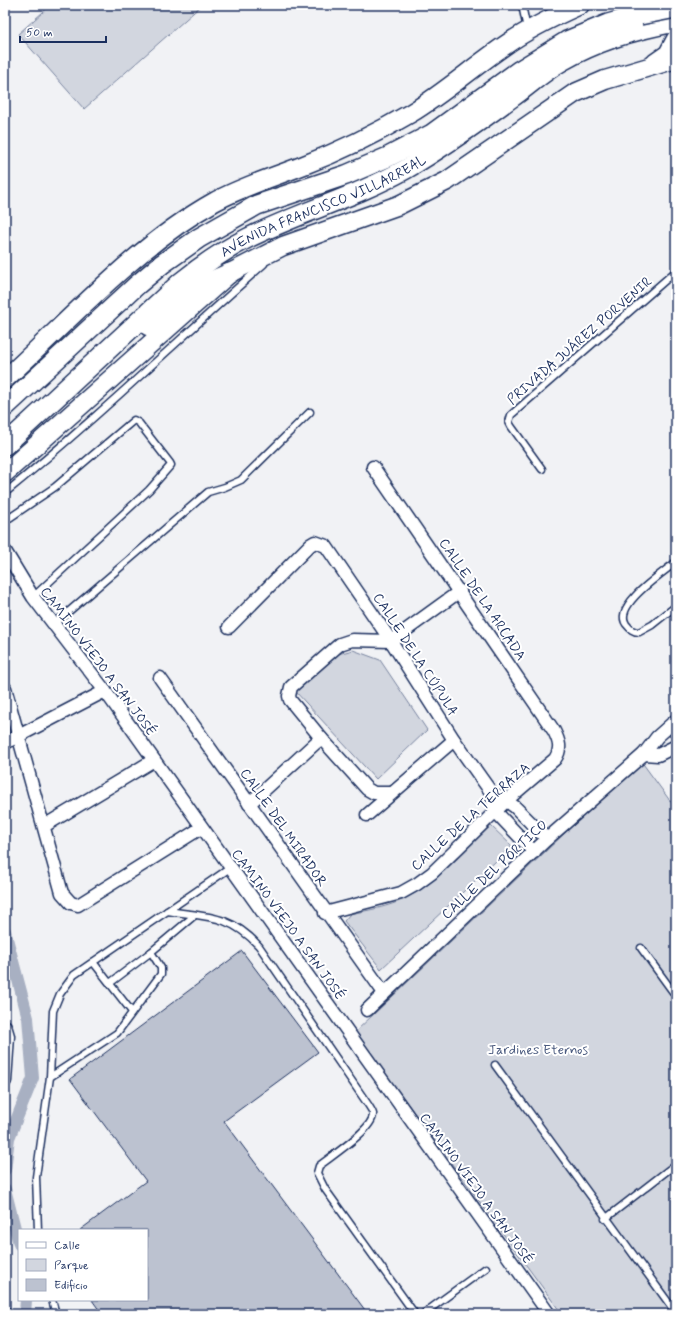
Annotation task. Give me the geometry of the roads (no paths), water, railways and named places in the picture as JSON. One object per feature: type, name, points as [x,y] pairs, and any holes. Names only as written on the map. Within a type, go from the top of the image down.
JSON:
[{"type":"highway","name":"AVENIDA FRANCISCO VILLARREAL","points":[[5,445],[180,283],[200,267],[223,252],[260,233],[370,187],[406,169],[467,131],[562,61],[608,40],[644,21],[676,8]]},
{"type":"highway","name":"AVENIDA FRANCISCO VILLARREAL","points":[[5,408],[137,285],[162,264],[198,238],[257,205],[346,175],[388,158],[432,134],[520,70],[568,41],[608,24],[644,21],[676,22]]},
{"type":"highway","points":[[63,390],[207,283],[230,273]]},
{"type":"main road","points":[[5,379],[139,255],[188,219],[215,202],[261,181],[319,159],[370,136],[411,113],[452,86],[504,46],[528,31],[550,18],[580,5]]},
{"type":"main road","points":[[670,5],[676,15]]},
{"type":"main road","points":[[653,65],[668,54],[676,39]]},
{"type":"main road","name":"AVENIDA FRANCISCO VILLARREAL","points":[[5,473],[230,273],[283,246],[400,205],[447,181],[575,93],[605,80],[676,59]]},
{"type":"street","name":"CALLE DE LA ARCADA","points":[[373,467],[460,591],[554,731],[560,745],[560,752]]},
{"type":"street","name":"CALLE DE LA CÚPULA","points":[[229,626],[310,545],[316,542],[326,546],[331,551],[391,641],[454,740],[491,792],[495,810]]},
{"type":"street","name":"CAMINO VIEJO A SAN JOSÉ","points":[[5,551],[33,597],[105,691],[201,828],[549,1314]]},
{"type":"street","points":[[391,793],[374,793],[368,789],[321,738],[290,700],[289,696],[291,687],[340,644],[352,640],[391,641],[460,591]]},
{"type":"street","name":"CALLE DEL MIRADOR","points":[[160,678],[325,913],[384,993]]},
{"type":"street","points":[[5,688],[62,893],[70,903],[78,905],[201,828]]},
{"type":"street","points":[[5,743],[105,691]]},
{"type":"street","name":"CALLE DEL PÓRTICO","points":[[366,1010],[547,839],[644,754],[657,737],[676,720]]},
{"type":"street","points":[[249,804],[321,738]]},
{"type":"street","points":[[367,815],[454,740]]},
{"type":"street","points":[[644,754],[658,755],[676,746]]},
{"type":"street","name":"CALLE DE LA TERRAZA","points":[[325,913],[401,893],[417,884],[432,873],[495,810],[556,759],[560,752]]},
{"type":"street","points":[[44,826],[154,760]]},
{"type":"street","name":"CALLE DE LA CÚPULA","points":[[491,792],[507,800],[547,839]]},
{"type":"street","points":[[495,810],[534,852]]},
{"type":"street","points":[[5,1026],[8,1036],[5,1081]]},
{"type":"lane","points":[[522,5],[528,31]]},
{"type":"lane","points":[[5,493],[191,331],[283,246]]},
{"type":"lane","name":"PRIVADA JUÁREZ PORVENIR","points":[[542,469],[511,426],[509,422],[512,415],[676,271]]},
{"type":"lane","points":[[54,626],[208,492],[241,480],[310,412]]},
{"type":"lane","points":[[5,521],[55,487],[134,420],[139,423],[171,465],[168,471],[149,490],[33,597]]},
{"type":"lane","points":[[676,562],[631,599],[625,611],[625,621],[631,630],[639,632],[652,625],[676,606]]},
{"type":"lane","points":[[38,1229],[36,1177],[50,1077],[53,1011],[65,985],[74,975],[230,868]]},
{"type":"lane","points":[[167,911],[226,920],[249,936],[259,946],[369,1106],[373,1114],[371,1122],[364,1130],[319,1166],[317,1173],[325,1189],[416,1314]]},
{"type":"lane","points":[[110,983],[151,952],[195,915]]},
{"type":"lane","points":[[641,948],[676,996]]},
{"type":"lane","points":[[50,1077],[117,1033],[160,974],[161,968],[151,952]]},
{"type":"lane","points":[[93,962],[132,1012]]},
{"type":"lane","points":[[495,1065],[605,1219],[676,1313]]},
{"type":"lane","points":[[605,1219],[676,1164]]},
{"type":"lane","points":[[423,1314],[486,1268]]},
{"type":"lane","points":[[52,1301],[56,1314]]},
{"type":"waterway","points":[[5,931],[28,1018],[33,1078],[9,1138],[5,1170]]},
{"type":"waterway","points":[[5,1189],[18,1240]]},
{"type":"waterway","points":[[25,1314],[26,1301]]},
{"type":"park label","name":"Jardines Eternos","points":[[538,1049]]}]
